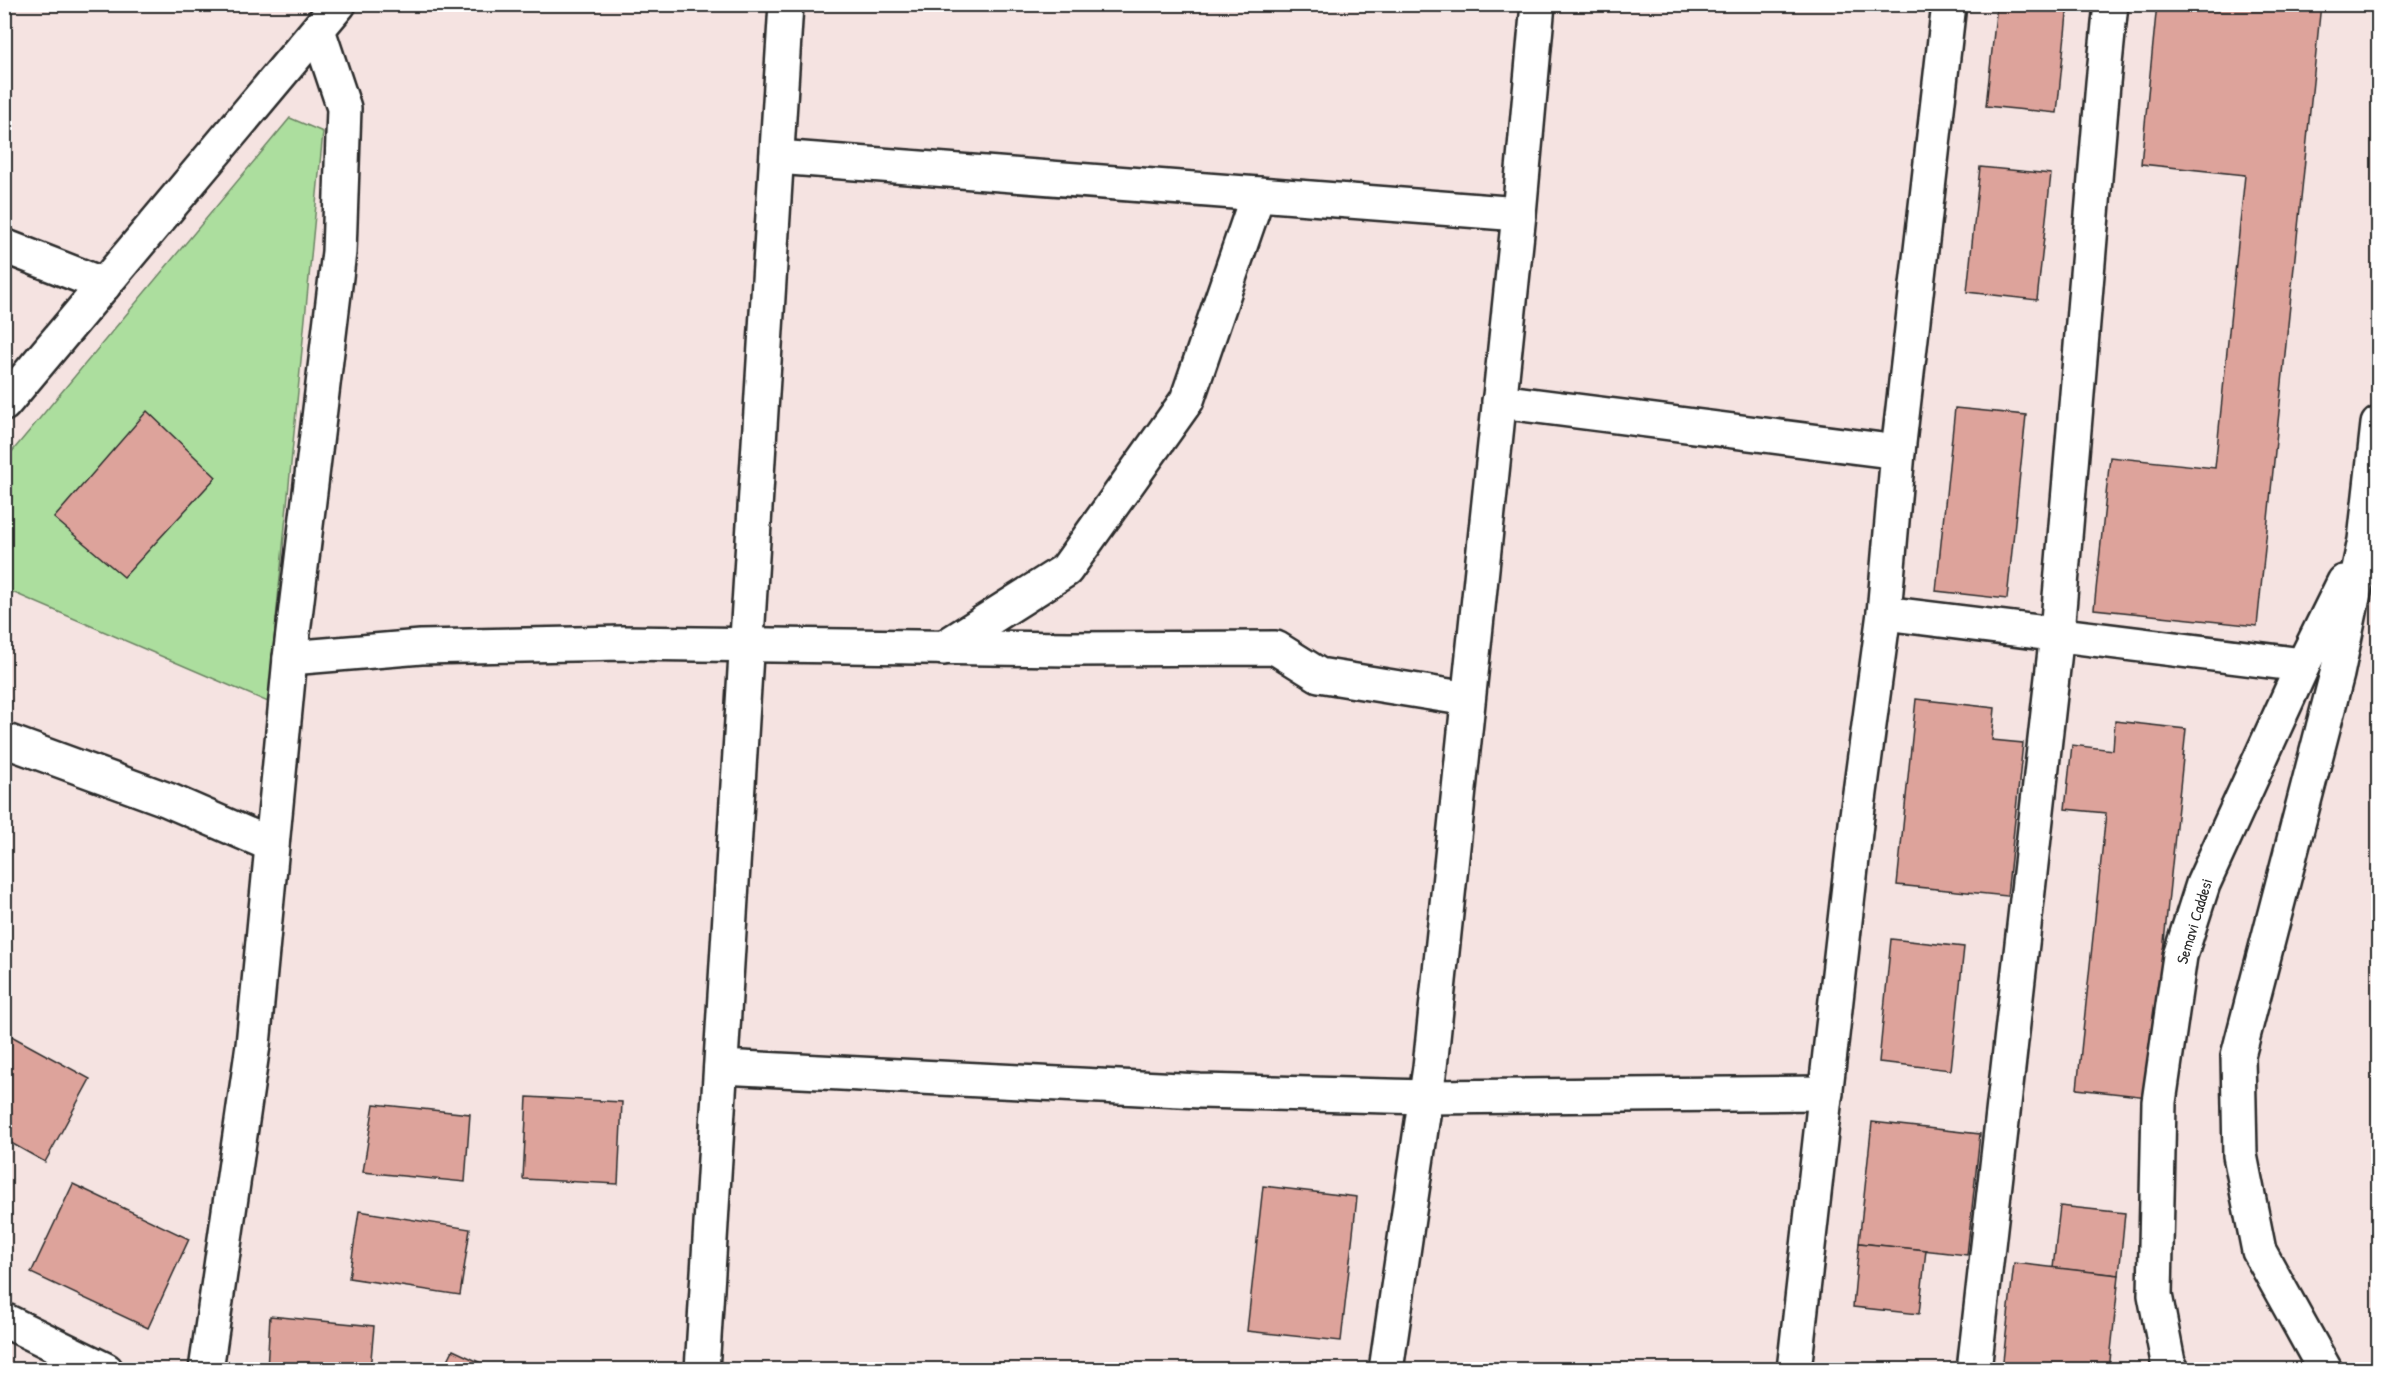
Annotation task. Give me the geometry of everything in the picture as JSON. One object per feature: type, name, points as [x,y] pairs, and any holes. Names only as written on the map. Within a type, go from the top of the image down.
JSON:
[{"type":"street","points":[[4,404],[339,4]]},
{"type":"street","points":[[702,1370],[786,4]]},
{"type":"street","points":[[1386,1370],[1426,1097],[1519,214],[1538,4]]},
{"type":"street","points":[[1794,1370],[1857,815],[1884,613],[1898,452],[1949,4]]},
{"type":"street","points":[[1974,1370],[2057,633],[2111,4]]},
{"type":"street","points":[[206,1370],[253,1045],[290,657],[339,252],[344,108],[318,30]]},
{"type":"street","points":[[777,157],[1519,214]]},
{"type":"street","points":[[943,648],[1066,570],[1187,400],[1258,194]]},
{"type":"street","points":[[4,246],[104,285]]},
{"type":"street","points":[[1499,401],[1898,452]]},
{"type":"street","name":"Semavi Caddesi","points":[[2325,1370],[2259,1251],[2240,1155],[2238,1056],[2337,674],[2365,540],[2379,424]]},
{"type":"street","name":"Semavi Caddesi","points":[[2172,1370],[2168,1362],[2155,1295],[2158,1114],[2180,956],[2204,884],[2303,664],[2365,540]]},
{"type":"street","points":[[1884,613],[2303,664]]},
{"type":"street","points":[[290,657],[421,646],[623,643],[943,648],[1276,648],[1319,675],[1468,699]]},
{"type":"street","points":[[4,740],[168,800],[272,845]]},
{"type":"street","points":[[721,1067],[1200,1091],[1426,1097],[1826,1093]]},
{"type":"street","points":[[4,1320],[106,1370]]},
{"type":"green space","points":[[290,118],[323,132],[268,702],[5,589],[5,460]]},
{"type":"building","points":[[1997,4],[2068,4],[2057,113],[1986,106]]},
{"type":"building","points":[[2157,4],[2321,4],[2257,626],[2094,609],[2110,457],[2215,468],[2245,175],[2141,164]]},
{"type":"building","points":[[1980,167],[2051,174],[2037,300],[1967,292]]},
{"type":"building","points":[[1955,408],[2026,415],[2007,599],[1936,591]]},
{"type":"building","points":[[147,411],[216,477],[124,577],[54,518]]},
{"type":"building","points":[[1916,699],[1995,708],[1992,740],[2023,743],[2007,896],[1897,885]]},
{"type":"building","points":[[2115,721],[2186,729],[2148,1097],[2077,1089],[2106,813],[2065,809],[2072,745],[2113,750]]},
{"type":"building","points":[[1891,939],[1964,947],[1951,1070],[1879,1062]]},
{"type":"building","points":[[4,1032],[90,1079],[45,1162],[4,1139]]},
{"type":"building","points":[[527,1097],[622,1102],[618,1184],[523,1179]]},
{"type":"building","points":[[374,1104],[470,1114],[465,1182],[363,1172]]},
{"type":"building","points":[[1872,1122],[1980,1134],[1967,1255],[1859,1243]]},
{"type":"building","points":[[73,1184],[189,1239],[148,1328],[31,1273]]},
{"type":"building","points":[[1263,1186],[1357,1197],[1341,1341],[1247,1331]]},
{"type":"building","points":[[2060,1206],[2125,1213],[2119,1275],[2053,1268]]},
{"type":"building","points":[[359,1211],[470,1229],[460,1295],[349,1278]]},
{"type":"building","points":[[1859,1243],[1926,1250],[1919,1314],[1853,1307]]},
{"type":"building","points":[[2014,1263],[2119,1275],[2109,1370],[2002,1370]]},
{"type":"building","points":[[270,1316],[374,1326],[370,1370],[267,1370]]},
{"type":"building","points":[[453,1350],[496,1370],[443,1370]]}]
